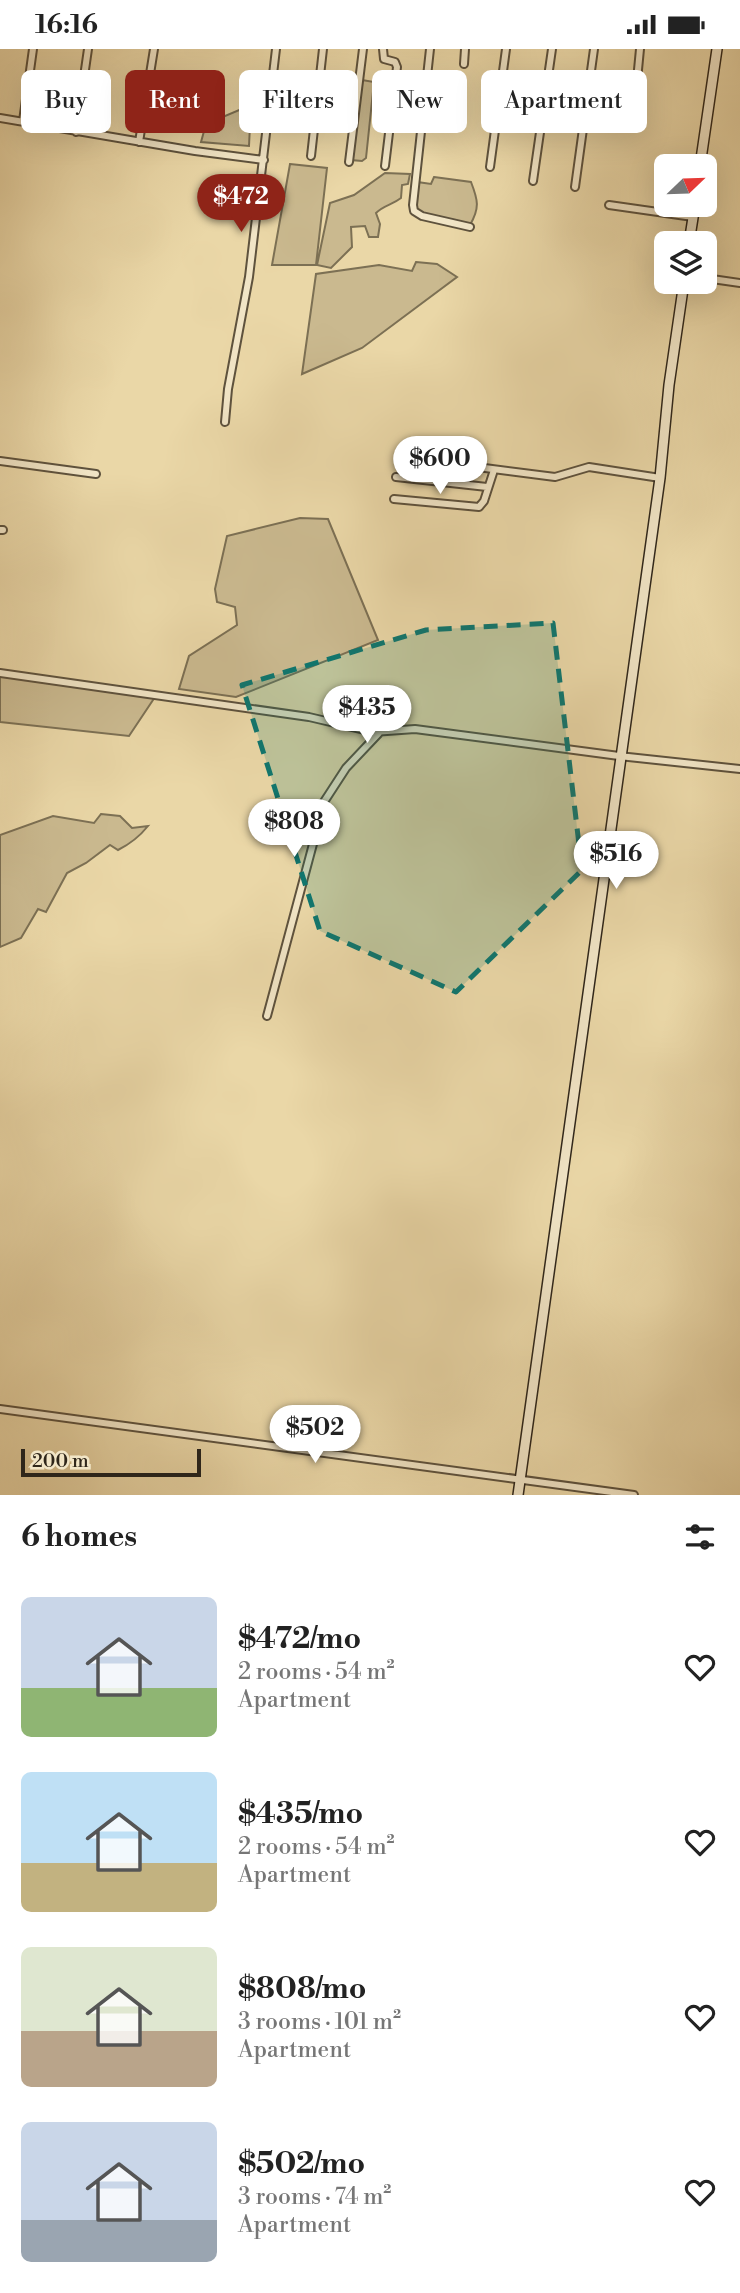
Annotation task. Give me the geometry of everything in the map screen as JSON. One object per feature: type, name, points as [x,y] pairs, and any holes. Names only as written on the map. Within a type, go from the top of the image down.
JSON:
[{"type":"street","points":[[30,70],[33,49]]},
{"type":"street","points":[[85,70],[88,49]]},
{"type":"street","points":[[139,142],[154,49]]},
{"type":"street","points":[[225,422],[228,389],[249,277],[276,49]]},
{"type":"street","points":[[311,156],[323,49]]},
{"type":"street","points":[[349,162],[363,49]]},
{"type":"street","points":[[383,49],[384,59],[395,62],[397,67],[385,166]]},
{"type":"street","points":[[430,49],[412,205],[414,211],[422,216],[470,227]]},
{"type":"street","points":[[464,64],[465,49]]},
{"type":"street","points":[[490,167],[506,49]]},
{"type":"street","points":[[533,181],[552,49]]},
{"type":"street","points":[[575,187],[594,49]]},
{"type":"street","points":[[638,70],[640,49]]},
{"type":"street","points":[[702,154],[717,49]]},
{"type":"street","points":[[0,117],[21,121]]},
{"type":"street","points":[[82,133],[264,160]]},
{"type":"street","points":[[609,205],[654,211]]},
{"type":"street","points":[[691,231],[693,217]]},
{"type":"street","points":[[717,280],[740,283]]},
{"type":"street","points":[[518,1495],[660,478],[682,294]]},
{"type":"street","points":[[423,460],[555,477],[589,467],[660,478]]},
{"type":"street","points":[[0,461],[96,474]]},
{"type":"street","points":[[394,499],[479,507],[484,501],[494,470]]},
{"type":"street","points":[[396,477],[487,487]]},
{"type":"street","points":[[0,673],[276,712],[380,732],[415,729],[620,757],[740,769]]},
{"type":"street","points":[[267,1016],[320,809],[346,768],[380,732]]},
{"type":"street","points":[[0,1409],[634,1495]]},
{"type":"highlighted area","points":[[553,623],[582,870],[456,992],[320,931],[242,685],[426,630]]},
{"type":"shaded area","points":[[362,80],[372,82],[366,158],[362,161],[351,160],[355,133],[358,133]]},
{"type":"shaded area","points":[[239,110],[239,133],[250,133],[249,146],[201,142],[204,133],[225,133],[225,116]]},
{"type":"shaded area","points":[[290,164],[327,168],[316,265],[272,265]]},
{"type":"shaded area","points":[[385,173],[410,174],[408,184],[402,185],[401,198],[376,213],[380,224],[378,237],[369,237],[365,226],[351,227],[352,247],[331,268],[317,265],[330,203],[354,195]]},
{"type":"shaded area","points":[[434,177],[471,182],[477,204],[470,225],[419,212],[414,204],[417,182],[431,184]]},
{"type":"shaded area","points":[[416,262],[437,264],[457,277],[362,348],[302,374],[316,274],[379,265],[412,271]]},
{"type":"shaded area","points":[[300,518],[328,519],[378,640],[236,697],[179,689],[189,656],[237,625],[235,607],[217,602],[215,589],[227,536]]},
{"type":"shaded area","points":[[0,674],[155,697],[129,736],[0,722]]},
{"type":"shaded area","points":[[101,814],[120,816],[132,828],[148,826],[122,848],[118,850],[110,845],[67,873],[46,912],[38,909],[21,938],[0,947],[0,835],[53,816],[94,823]]}]
